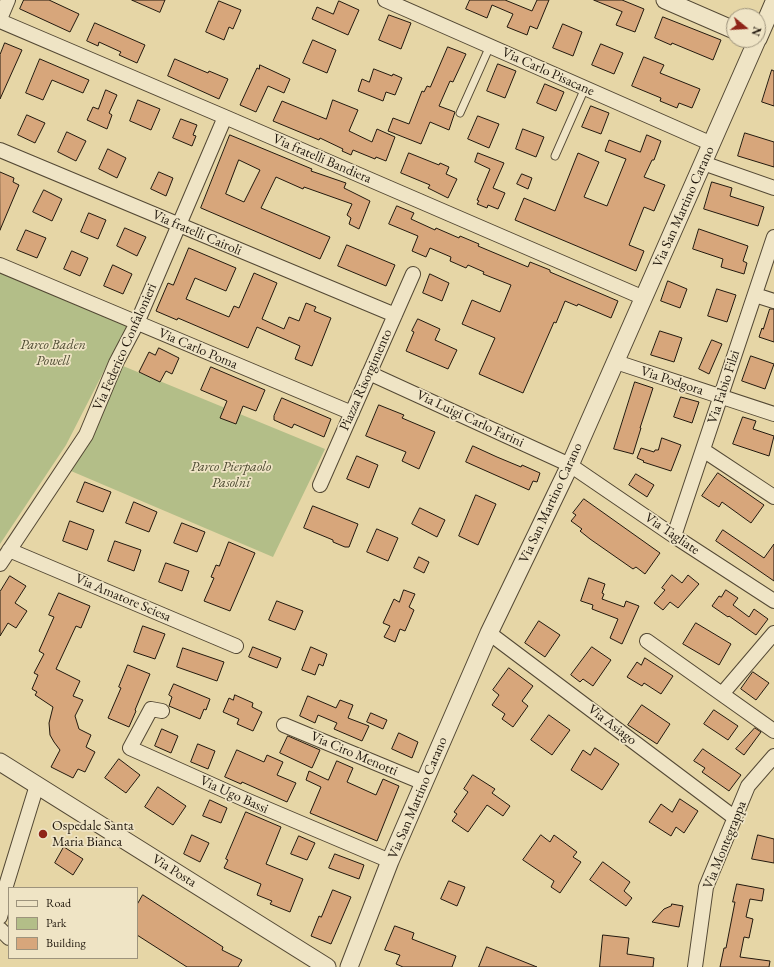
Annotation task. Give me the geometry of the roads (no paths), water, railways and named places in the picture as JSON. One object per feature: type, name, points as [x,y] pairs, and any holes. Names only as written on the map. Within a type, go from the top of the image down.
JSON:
[{"type":"street","points":[[0,20],[8,0]]},
{"type":"street","name":"Via Carlo Pisacane","points":[[385,0],[712,144]]},
{"type":"street","points":[[665,0],[726,27]]},
{"type":"street","name":"Via San Martino Carano","points":[[766,20],[774,2]]},
{"type":"street","name":"Via fratelli Bandiera","points":[[0,20],[644,298]]},
{"type":"street","name":"Via San Martino Carano","points":[[349,967],[390,861],[489,633],[570,464],[754,48]]},
{"type":"street","name":"Via Federico Confalonieri","points":[[0,564],[86,435],[113,370],[137,323],[225,116]]},
{"type":"street","name":"Via fratelli Cairoli","points":[[0,150],[178,226],[395,315]]},
{"type":"street","points":[[704,163],[774,188]]},
{"type":"street","name":"Via Fabio Filzi","points":[[674,536],[774,237]]},
{"type":"street","name":"Via Carlo Poma","points":[[0,266],[352,413]]},
{"type":"street","name":"Piazza Risorgimento","points":[[320,485],[413,274]]},
{"type":"street","points":[[755,295],[774,301]]},
{"type":"street","name":"Via Podgora","points":[[616,362],[774,414]]},
{"type":"street","name":"Via Luigi Carlo Farini","points":[[369,373],[570,464]]},
{"type":"street","points":[[703,450],[774,497]]},
{"type":"street","name":"Via Tagliate","points":[[570,464],[674,536],[774,601]]},
{"type":"street","name":"Via Amatore Sciesa","points":[[9,550],[236,646]]},
{"type":"street","name":"Via Asiago","points":[[489,633],[735,818]]},
{"type":"street","points":[[722,694],[774,634]]},
{"type":"street","points":[[647,641],[774,730]]},
{"type":"street","name":"Via Ugo Bassi","points":[[162,711],[151,709],[130,748],[246,800],[390,861]]},
{"type":"street","name":"Via Ciro Menotti","points":[[284,724],[424,783]]},
{"type":"street","name":"Via Montegrappa","points":[[695,967],[706,887],[748,786],[774,756]]},
{"type":"street","name":"Via Posta","points":[[0,762],[327,967]]},
{"type":"street","points":[[0,917],[5,900],[3,894],[37,785]]},
{"type":"street","points":[[0,929],[8,937]]},
{"type":"lane","points":[[460,113],[490,46]]},
{"type":"lane","points":[[555,156],[585,88]]},
{"type":"place","name":"Ospedale Santa Maria Bianca","points":[[43,834]]},
{"type":"park label","name":"Parco Baden Powell","points":[[53,354]]},
{"type":"park label","name":"Parco Pierpaolo Pasolni","points":[[231,476]]}]
